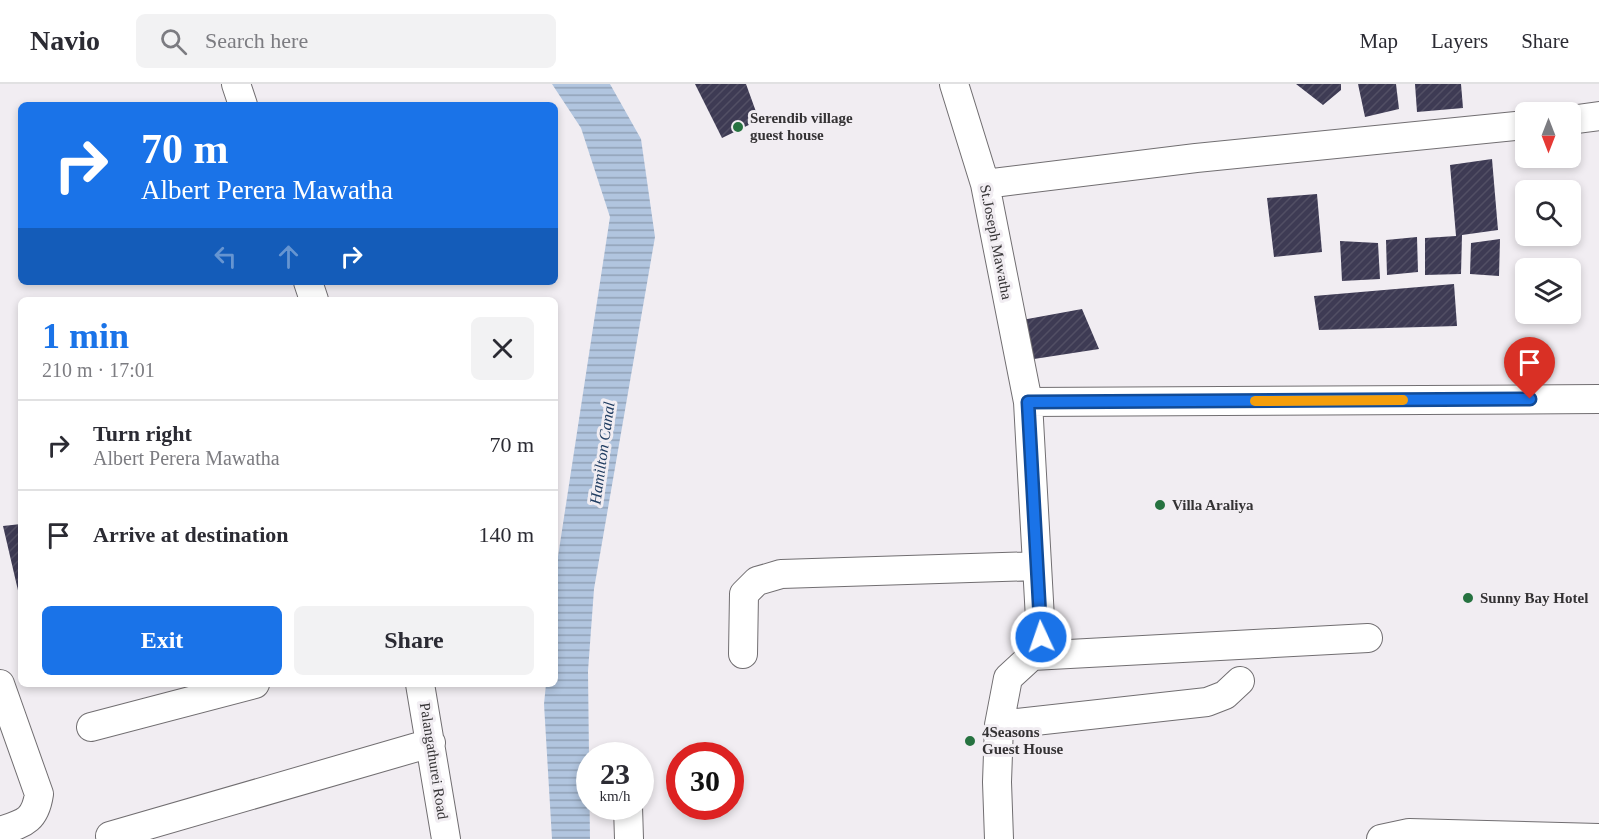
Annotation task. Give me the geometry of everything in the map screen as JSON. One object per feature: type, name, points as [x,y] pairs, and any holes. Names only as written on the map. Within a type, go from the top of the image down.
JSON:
[{"type":"street","points":[[236,84],[242,102]]},
{"type":"street","name":"St.Joseph Mawatha","points":[[954,84],[985,184],[1028,402],[1041,637],[1032,656]]},
{"type":"street","points":[[1581,118],[1599,116]]},
{"type":"street","points":[[985,184],[1196,158],[1515,126]]},
{"type":"street","points":[[1028,402],[1599,399]]},
{"type":"street","points":[[743,654],[744,594],[757,581],[781,574],[1037,566]]},
{"type":"street","points":[[999,839],[997,782],[999,725],[1008,678],[1032,656],[1368,638]]},
{"type":"street","points":[[999,725],[1207,702],[1225,695],[1240,681]]},
{"type":"street","points":[[0,684],[39,794],[37,810],[26,822],[0,831]]},
{"type":"street","points":[[91,727],[244,687]]},
{"type":"street","name":"Palangathurei Road","points":[[421,687],[446,839]]},
{"type":"street","points":[[110,836],[431,743]]},
{"type":"street","points":[[628,820],[629,839]]},
{"type":"street","points":[[1381,839],[1409,833],[1599,838]]},
{"type":"water","name":"Hamilton Canal","points":[[552,84],[610,84],[641,139],[655,237],[594,589],[588,671],[589,742],[576,742],[576,820],[590,820],[590,839],[552,839],[544,704],[546,687],[558,687],[558,556],[610,217],[581,128]]},
{"type":"building","points":[[695,84],[746,84],[759,120],[722,138]]},
{"type":"building","points":[[1296,84],[1341,84],[1341,90],[1323,105]]},
{"type":"building","points":[[1358,84],[1396,84],[1399,109],[1365,117]]},
{"type":"building","points":[[1415,84],[1461,84],[1463,108],[1417,112]]},
{"type":"building","points":[[1492,159],[1498,230],[1462,235],[1461,274],[1425,275],[1425,238],[1456,236],[1450,165]]},
{"type":"building","points":[[1317,194],[1322,252],[1274,257],[1267,198]]},
{"type":"building","points":[[1417,237],[1418,272],[1387,275],[1386,240]]},
{"type":"building","points":[[1500,239],[1499,276],[1470,274],[1471,243]]},
{"type":"building","points":[[1340,241],[1378,243],[1380,279],[1342,281]]},
{"type":"building","points":[[1454,284],[1457,326],[1319,330],[1314,296]]},
{"type":"building","points":[[1082,309],[1099,349],[1034,359],[1022,320]]},
{"type":"building","points":[[18,524],[18,590],[3,526]]},
{"type":"slow traffic","points":[[1255,401],[1403,400]]},
{"type":"place","name":"Serendib village guest house","points":[[738,127]]},
{"type":"place","name":"Villa Araliya","points":[[1160,505]]},
{"type":"place","name":"Sunny Bay Hotel","points":[[1468,598]]},
{"type":"place","name":"4Seasons Guest House","points":[[970,741]]},
{"type":"route","points":[[1041,637],[1028,402],[1530,399]]}]
